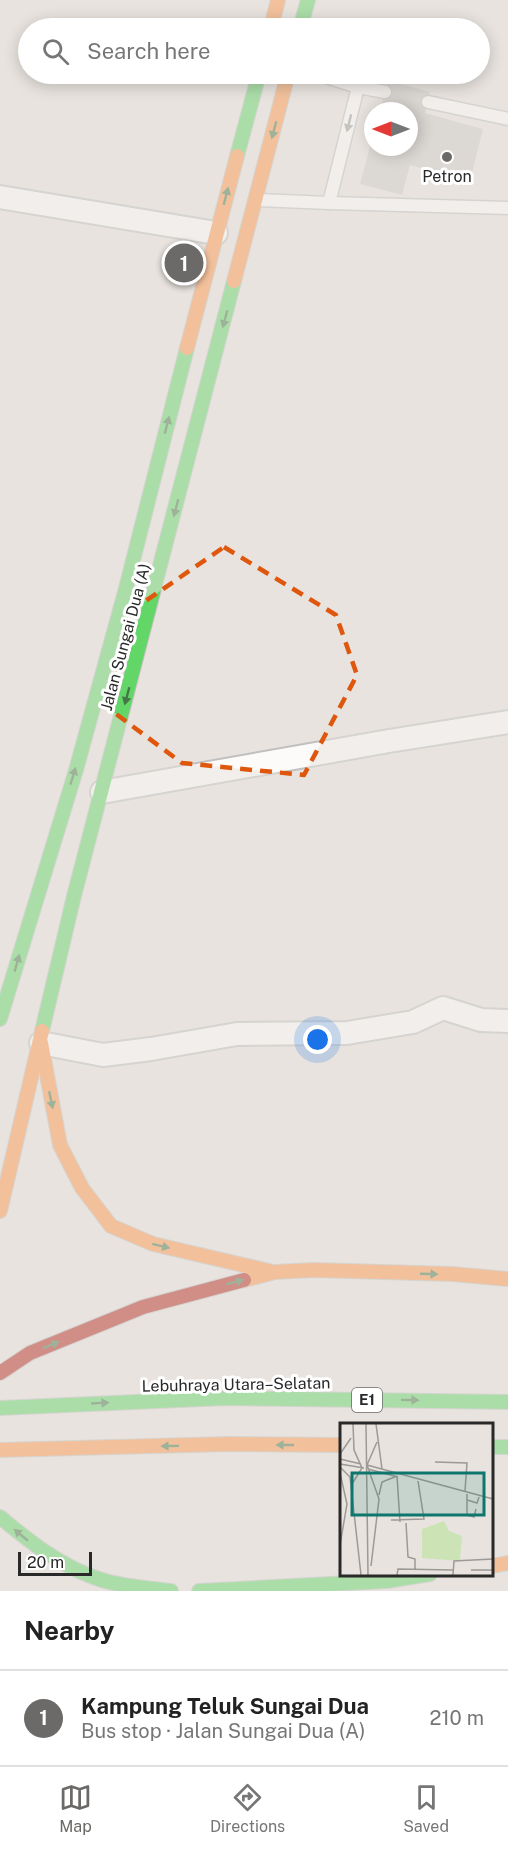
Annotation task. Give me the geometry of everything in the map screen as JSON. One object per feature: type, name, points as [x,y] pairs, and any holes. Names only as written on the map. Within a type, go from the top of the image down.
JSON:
[{"type":"main road","points":[[274,18],[278,0]]},
{"type":"main road","points":[[303,18],[308,0]]},
{"type":"main road","name":"Jalan Sungai Dua (A)","points":[[0,1019],[76,770],[256,84]]},
{"type":"main road","name":"Jalan Sungai Dua (A)","points":[[0,1211],[74,896],[285,84]]},
{"type":"main road","points":[[40,1043],[60,1145],[82,1188],[111,1226],[153,1244],[275,1272]]},
{"type":"main road","points":[[0,1372],[30,1353],[143,1307],[275,1272],[314,1270],[452,1274],[508,1279]]},
{"type":"main road","name":"Lebuhraya Utara–Selatan","points":[[0,1408],[226,1398],[508,1402]]},
{"type":"main road","points":[[0,1450],[228,1444],[340,1445]]},
{"type":"main road","points":[[0,1517],[35,1546],[104,1581],[171,1591]]},
{"type":"main road","points":[[493,1566],[508,1563]]},
{"type":"main road","points":[[199,1591],[387,1581],[423,1576]]},
{"type":"street","points":[[0,197],[216,233]]},
{"type":"street","points":[[102,792],[508,722]]},
{"type":"street","points":[[40,1043],[103,1055],[237,1034],[347,1033],[413,1022],[443,1008],[481,1020],[508,1021]]},
{"type":"lane","points":[[349,84],[385,92]]},
{"type":"lane","points":[[329,203],[358,87]]},
{"type":"lane","points":[[428,102],[508,119]]},
{"type":"lane","points":[[255,200],[508,208]]},
{"type":"highlighted area","points":[[224,547],[336,615],[357,675],[304,775],[182,763],[108,708],[134,609]]},
{"type":"building","points":[[387,84],[402,84],[430,92],[425,113],[483,129],[470,181],[410,165],[402,195],[360,184],[367,156],[418,156],[418,102],[382,102]]},
{"type":"traffic: fast","points":[[303,18],[308,0]]},
{"type":"traffic: fast","points":[[237,156],[256,84]]},
{"type":"traffic: fast","points":[[42,1031],[74,896],[234,281]]},
{"type":"traffic: fast","points":[[0,1019],[76,770],[126,588],[187,348]]},
{"type":"traffic: fast","points":[[0,1408],[226,1398],[508,1402]]},
{"type":"traffic: fast","points":[[493,1447],[508,1447]]},
{"type":"traffic: fast","points":[[0,1517],[48,1554],[74,1569],[119,1584],[171,1591]]},
{"type":"traffic: fast","points":[[199,1591],[387,1581],[418,1576]]},
{"type":"traffic: slow","points":[[274,18],[278,0]]},
{"type":"traffic: slow","points":[[234,281],[285,84]]},
{"type":"traffic: slow","points":[[187,348],[237,156]]},
{"type":"traffic: slow","points":[[0,1211],[42,1031]]},
{"type":"traffic: slow","points":[[41,1043],[60,1145],[82,1188],[111,1226],[153,1244],[269,1271]]},
{"type":"traffic: slow","points":[[244,1280],[275,1272],[314,1270],[452,1274],[508,1279]]},
{"type":"traffic: slow","points":[[0,1450],[228,1444],[340,1445]]},
{"type":"traffic: slow","points":[[493,1566],[508,1563]]},
{"type":"traffic: jam","points":[[0,1373],[30,1353],[143,1307],[244,1280]]},
{"type":"place","name":"Petron","points":[[447,157]]},
{"type":"place","name":"Kampung Teluk Sungai Dua","points":[[184,263]]}]
